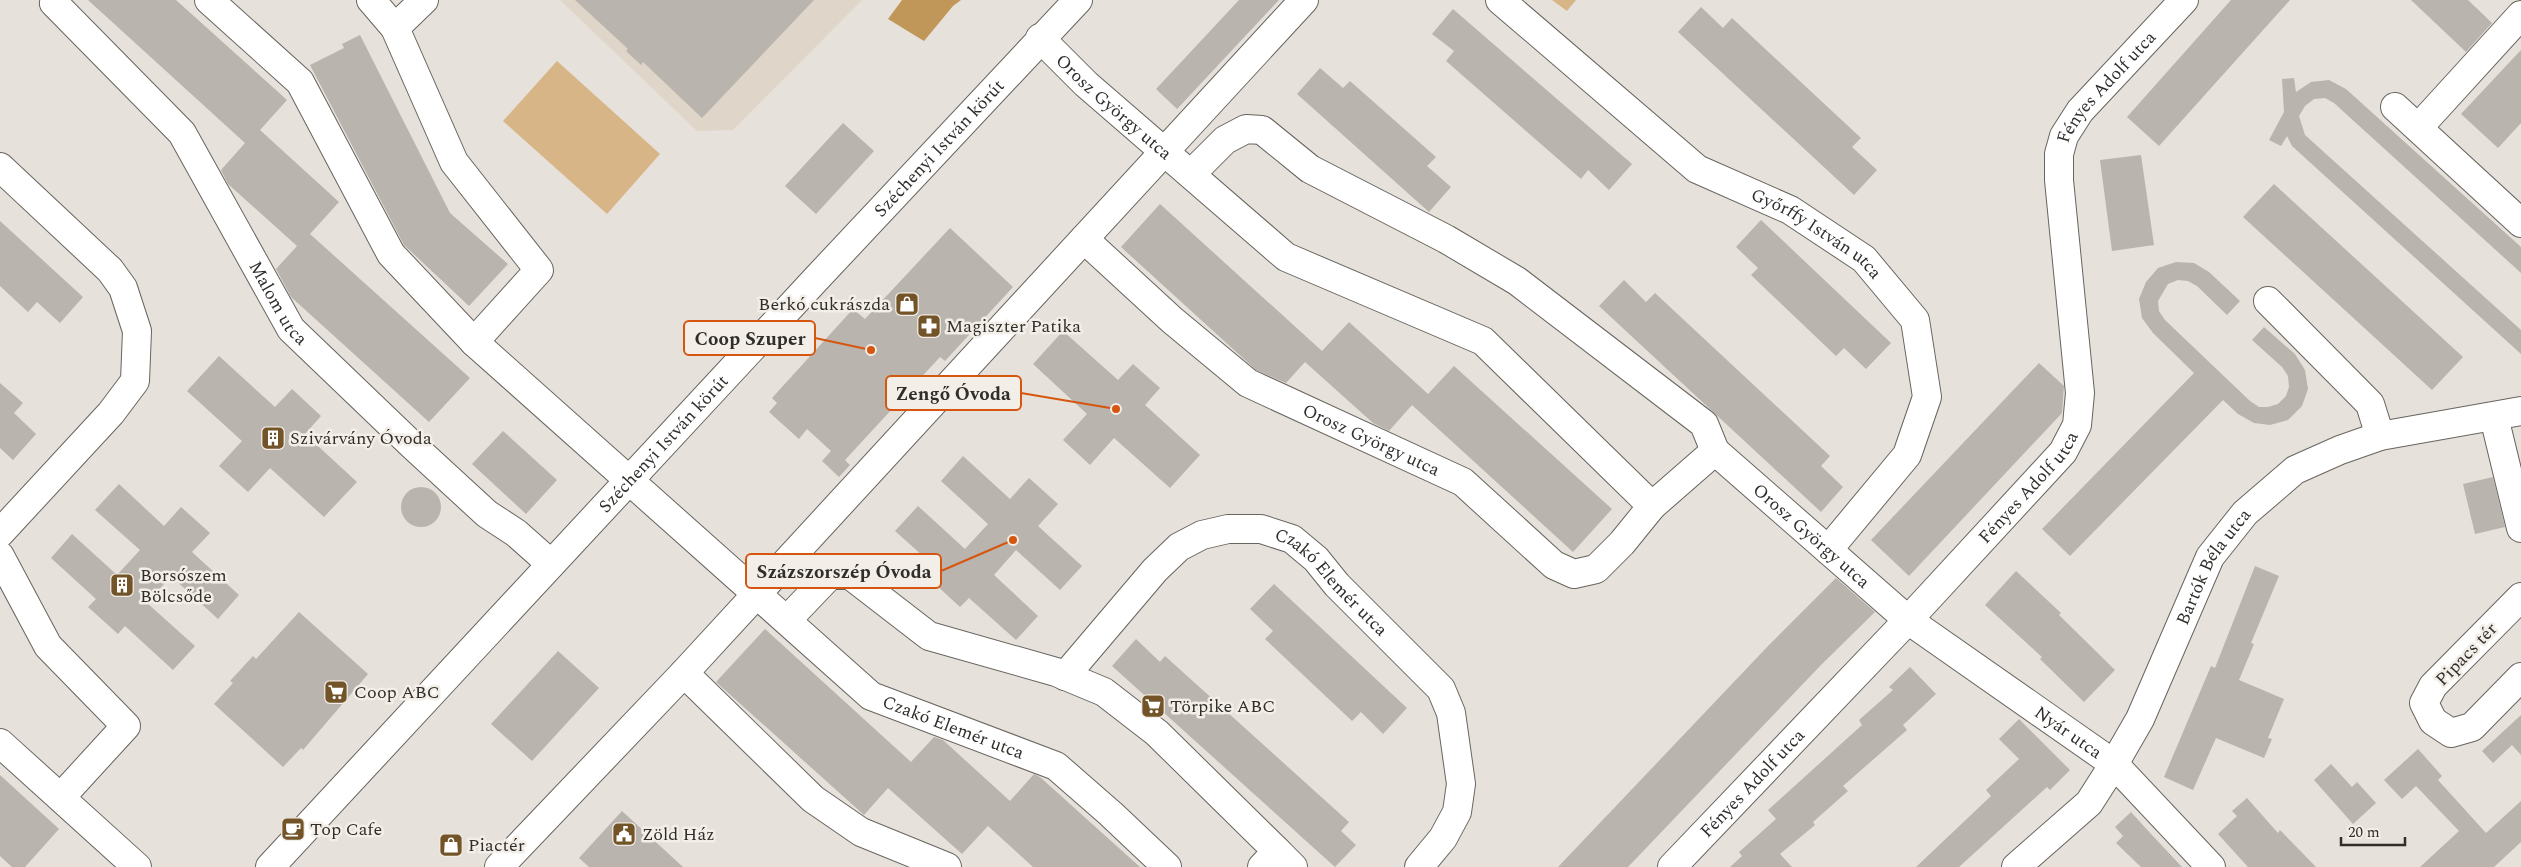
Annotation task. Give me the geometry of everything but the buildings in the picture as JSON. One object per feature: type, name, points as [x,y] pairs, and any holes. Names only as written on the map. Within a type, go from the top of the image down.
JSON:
[{"type":"street","name":"Malom utca","points":[[55,0],[54,3],[182,134],[291,329],[487,514],[516,533],[552,564]]},
{"type":"street","points":[[209,0],[300,82],[391,254],[474,342],[629,480]]},
{"type":"street","points":[[371,0],[395,28],[454,162],[539,270],[474,342]]},
{"type":"street","points":[[395,28],[424,0]]},
{"type":"street","name":"Széchenyi István körút","points":[[270,867],[1040,38],[1078,0]]},
{"type":"street","points":[[499,867],[684,673],[1304,0]]},
{"type":"street","name":"Győrffy István utca","points":[[1500,0],[1697,169],[1790,210],[1864,258],[1915,320],[1927,397],[1907,455],[1828,550]]},
{"type":"street","name":"Fényes Adolf utca","points":[[1672,867],[1908,620],[2063,452],[2076,424],[2080,393],[2059,180],[2059,154],[2064,136],[2080,111],[2184,0]]},
{"type":"street","points":[[2418,128],[2521,15]]},
{"type":"street","name":"Orosz György utca","points":[[1040,38],[1086,84],[1286,257],[1483,341],[1652,506]]},
{"type":"street","points":[[2395,107],[2521,223]]},
{"type":"street","name":"Orosz György utca","points":[[1191,174],[1225,140],[1246,129],[1262,130],[1310,170],[1446,239],[1517,281],[1704,424],[1715,451],[1908,620]]},
{"type":"street","points":[[0,167],[110,270],[124,288],[137,331],[135,381],[111,413],[0,533]]},
{"type":"street","name":"Orosz György utca","points":[[1084,239],[1172,320],[1248,383],[1463,482],[1554,565],[1574,574],[1596,569],[1622,543],[1652,506],[1715,451]]},
{"type":"street","points":[[2268,301],[2370,404],[2380,436]]},
{"type":"street","name":"Bartók Béla utca","points":[[2016,867],[2089,803],[2140,719],[2210,557],[2245,513],[2295,470],[2380,436],[2521,411]]},
{"type":"street","points":[[2494,417],[2521,528]]},
{"type":"street","name":"Czakó Elemér utca","points":[[629,480],[871,696],[1056,766],[1112,814],[1167,867]]},
{"type":"street","name":"Czakó Elemér utca","points":[[1065,676],[1155,570],[1179,547],[1202,535],[1228,529],[1261,529],[1292,539],[1316,559],[1337,585],[1441,689],[1451,713],[1461,784],[1457,812],[1443,838],[1419,867]]},
{"type":"street","points":[[0,556],[48,646],[126,726],[60,797]]},
{"type":"street","points":[[787,620],[830,575],[850,575],[929,636],[1065,676],[1104,692],[1157,733],[1277,862]]},
{"type":"street","name":"Pipacs tér","points":[[2521,597],[2433,686],[2424,704],[2433,721],[2451,733],[2472,727],[2521,677]]},
{"type":"street","name":"Nyár utca","points":[[1908,620],[2114,764],[2211,867]]},
{"type":"street","points":[[684,673],[813,799],[861,832],[947,867]]},
{"type":"street","points":[[0,743],[137,867]]},
{"type":"shaded area","points":[[560,0],[862,0],[733,130],[697,131]]},
{"type":"shaded area","points":[[902,0],[961,0],[953,6],[924,41],[888,19]]},
{"type":"shaded area","points":[[1552,0],[1576,0],[1567,11]]},
{"type":"shaded area","points":[[557,61],[660,154],[607,214],[503,121]]},
{"type":"place","name":"Berkó cukrászda","points":[[907,304]]},
{"type":"place","name":"Magiszter Patika","points":[[929,326]]},
{"type":"place","name":"Coop Szuper","points":[[871,350]]},
{"type":"place","name":"Zengő Óvoda","points":[[1116,409]]},
{"type":"place","name":"Szivárvány Óvoda","points":[[273,438]]},
{"type":"place","name":"Százszorszép Óvoda","points":[[1013,540]]},
{"type":"place","name":"Borsószem Bölcsőde","points":[[122,585]]},
{"type":"place","name":"Coop ABC","points":[[336,692]]},
{"type":"place","name":"Törpike ABC","points":[[1153,706]]},
{"type":"place","name":"Top Cafe","points":[[293,829]]},
{"type":"place","name":"Zöld Ház","points":[[624,834]]},
{"type":"place","name":"Piactér","points":[[451,845]]}]
